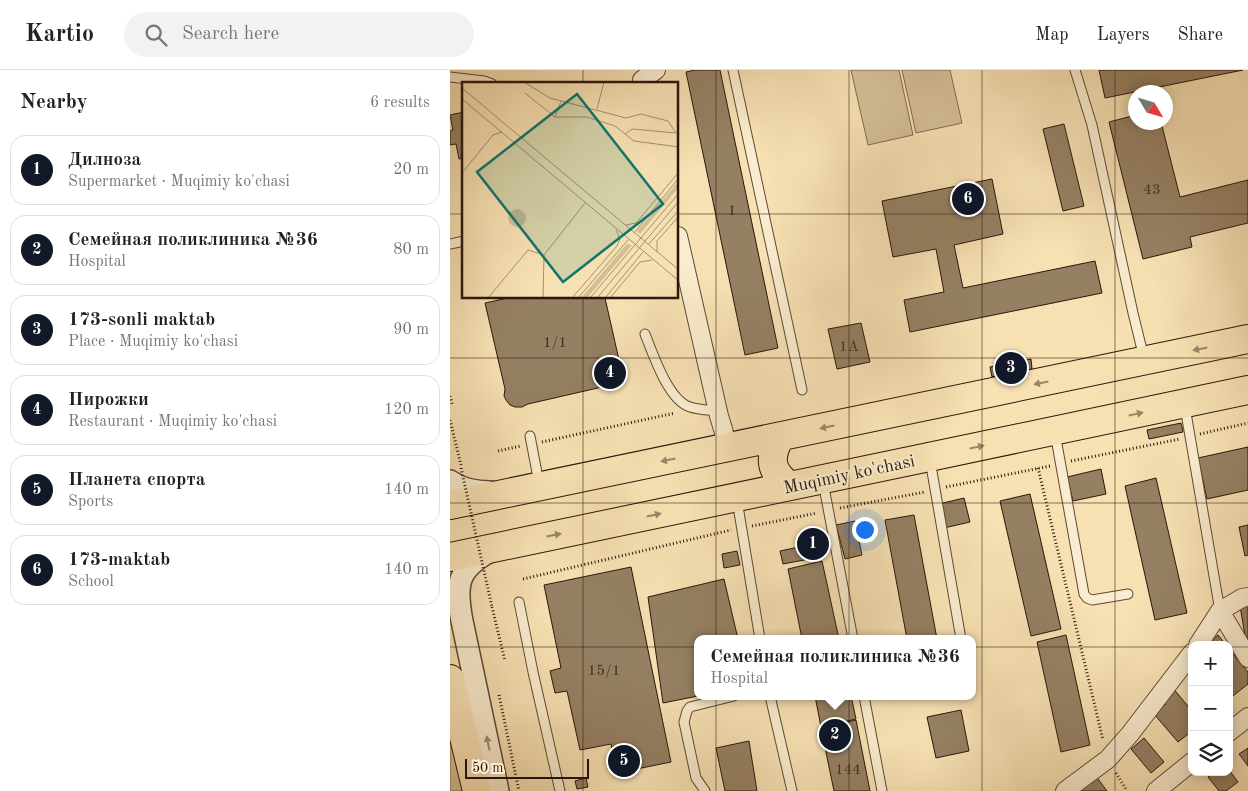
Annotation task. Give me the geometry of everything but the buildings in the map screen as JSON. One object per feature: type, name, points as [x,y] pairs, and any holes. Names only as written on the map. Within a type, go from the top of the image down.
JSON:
[{"type":"main road","points":[[450,505],[1248,339]]},
{"type":"main road","name":"Muqimiy ko'chasi","points":[[450,557],[1248,390]]},
{"type":"main road","points":[[781,436],[774,450],[773,465],[779,477],[790,486]]},
{"type":"main road","points":[[450,679],[477,791]]},
{"type":"street","points":[[679,240],[727,447]]},
{"type":"street","points":[[456,475],[461,487],[478,492],[527,489]]},
{"type":"street","points":[[498,791],[462,621],[458,593],[462,575],[472,563],[506,545]]},
{"type":"street","points":[[1201,641],[1220,611],[1242,598],[1248,597]]},
{"type":"street","points":[[1220,611],[1248,658]]},
{"type":"street","points":[[1065,791],[1108,760],[1188,659]]},
{"type":"street","points":[[1230,731],[1248,717]]},
{"type":"street","points":[[1156,791],[1188,765]]},
{"type":"lane","points":[[733,70],[802,390]]},
{"type":"lane","points":[[1075,70],[1092,125],[1144,360]]},
{"type":"lane","points":[[450,77],[487,82]]},
{"type":"lane","points":[[645,334],[664,380],[682,402],[689,407],[718,412]]},
{"type":"lane","points":[[1185,404],[1220,611]]},
{"type":"lane","points":[[1054,431],[1084,594],[1092,600],[1128,594]]},
{"type":"lane","points":[[527,489],[531,440]]},
{"type":"lane","points":[[929,458],[960,635]]},
{"type":"lane","points":[[822,480],[852,635]]},
{"type":"lane","points":[[737,497],[759,635]]},
{"type":"lane","points":[[519,602],[560,791]]},
{"type":"lane","points":[[705,791],[696,778],[684,722],[687,710],[690,707],[718,700]]},
{"type":"lane","points":[[771,700],[792,791]]},
{"type":"lane","points":[[865,700],[882,791]]},
{"type":"path","points":[[450,396],[452,404],[450,404]]},
{"type":"path","points":[[498,452],[531,440],[680,412]]},
{"type":"path","points":[[450,420],[456,475],[505,661]]},
{"type":"path","points":[[523,580],[741,528],[935,490],[1248,423]]},
{"type":"path","points":[[1038,468],[1108,760],[1128,791]]},
{"type":"path","points":[[499,695],[519,791]]},
{"type":"shaded area","points":[[851,70],[899,70],[913,135],[868,145]]},
{"type":"shaded area","points":[[902,70],[950,70],[962,123],[916,133]]},
{"type":"shaded area","points":[[450,729],[464,791],[450,791]]},
{"type":"place","name":"173-maktab","points":[[968,199]]},
{"type":"place","name":"173-sonli maktab","points":[[1011,368]]},
{"type":"place","name":"Пирожки","points":[[610,373]]},
{"type":"place","name":"Дилноза","points":[[813,544]]},
{"type":"place","name":"Семейная поликлиника №36","points":[[835,735]]},
{"type":"place","name":"Планета спорта","points":[[624,761]]}]
